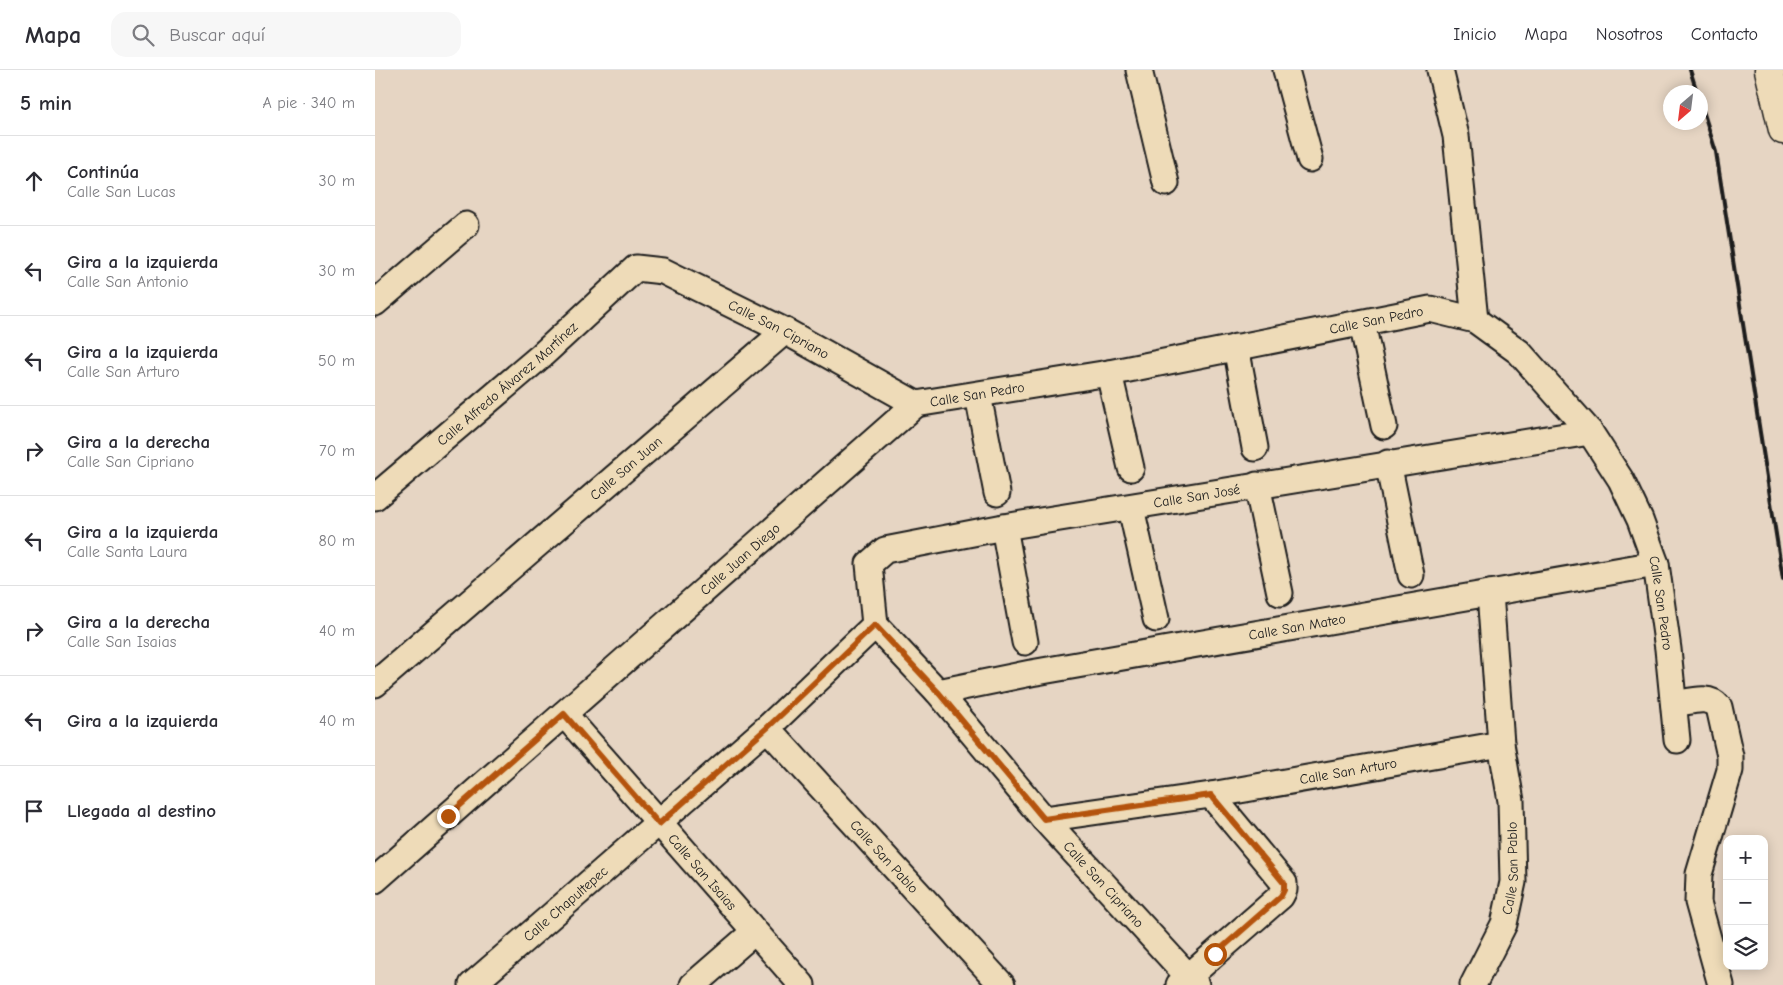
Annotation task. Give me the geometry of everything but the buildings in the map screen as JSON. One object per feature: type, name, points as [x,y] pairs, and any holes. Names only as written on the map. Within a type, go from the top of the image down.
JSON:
[{"type":"main road","points":[[1769,70],[1783,130]]},
{"type":"street","points":[[1139,70],[1165,183]]},
{"type":"street","points":[[1286,70],[1310,159]]},
{"type":"street","points":[[1440,70],[1456,136],[1475,320]]},
{"type":"street","points":[[375,303],[466,225]]},
{"type":"street","name":"Calle San Cipriano","points":[[636,268],[663,271],[785,331],[916,404]]},
{"type":"street","name":"Calle Alfredo Álvarez Martínez","points":[[375,497],[542,355],[636,268]]},
{"type":"street","name":"Calle San Pedro","points":[[916,404],[1109,373],[1430,309],[1475,320],[1519,352],[1590,432],[1621,480],[1640,520],[1656,564],[1677,740]]},
{"type":"street","points":[[1362,323],[1384,426]]},
{"type":"street","name":"Calle San Juan","points":[[375,684],[785,331]]},
{"type":"street","points":[[1236,347],[1255,448]]},
{"type":"street","points":[[1109,373],[1131,468]]},
{"type":"street","points":[[978,395],[997,493]]},
{"type":"street","name":"Calle Juan Diego","points":[[375,880],[916,404]]},
{"type":"street","name":"Calle San José","points":[[875,625],[869,564],[885,550],[1004,527],[1131,508],[1257,485],[1590,432]]},
{"type":"street","points":[[1388,464],[1411,575]]},
{"type":"street","points":[[1257,485],[1280,593]]},
{"type":"street","points":[[1131,508],[1156,619]]},
{"type":"street","points":[[1004,527],[1025,642]]},
{"type":"street","name":"Calle San Mateo","points":[[938,692],[1041,672],[1656,564]]},
{"type":"street","points":[[1490,593],[1501,744]]},
{"type":"street","name":"Calle San Cipriano","points":[[875,625],[938,692],[1044,819],[1188,982]]},
{"type":"street","name":"Calle Chapultepec","points":[[473,985],[767,728],[875,625]]},
{"type":"street","points":[[1674,704],[1707,699],[1714,701],[1719,707],[1730,756],[1730,770],[1699,874],[1697,888],[1698,902],[1721,985]]},
{"type":"street","name":"Calle San Isaias","points":[[564,714],[802,985]]},
{"type":"street","name":"Calle San Pablo","points":[[767,728],[1002,985]]},
{"type":"street","name":"Calle San Arturo","points":[[1044,819],[1211,795],[1501,744]]},
{"type":"street","name":"Calle San Pablo","points":[[1473,985],[1504,924],[1513,882],[1511,801],[1501,744]]},
{"type":"street","points":[[1188,982],[1281,896],[1284,890],[1284,883],[1211,795]]},
{"type":"street","points":[[693,985],[754,932]]},
{"type":"railway","points":[[1690,70],[1695,85]]},
{"type":"railway","points":[[1708,126],[1716,152],[1783,579]]},
{"type":"route","points":[[448,816],[564,714],[659,824],[767,728],[875,625],[938,692],[1044,819],[1211,795],[1284,883],[1284,890],[1281,896],[1215,954]]}]
